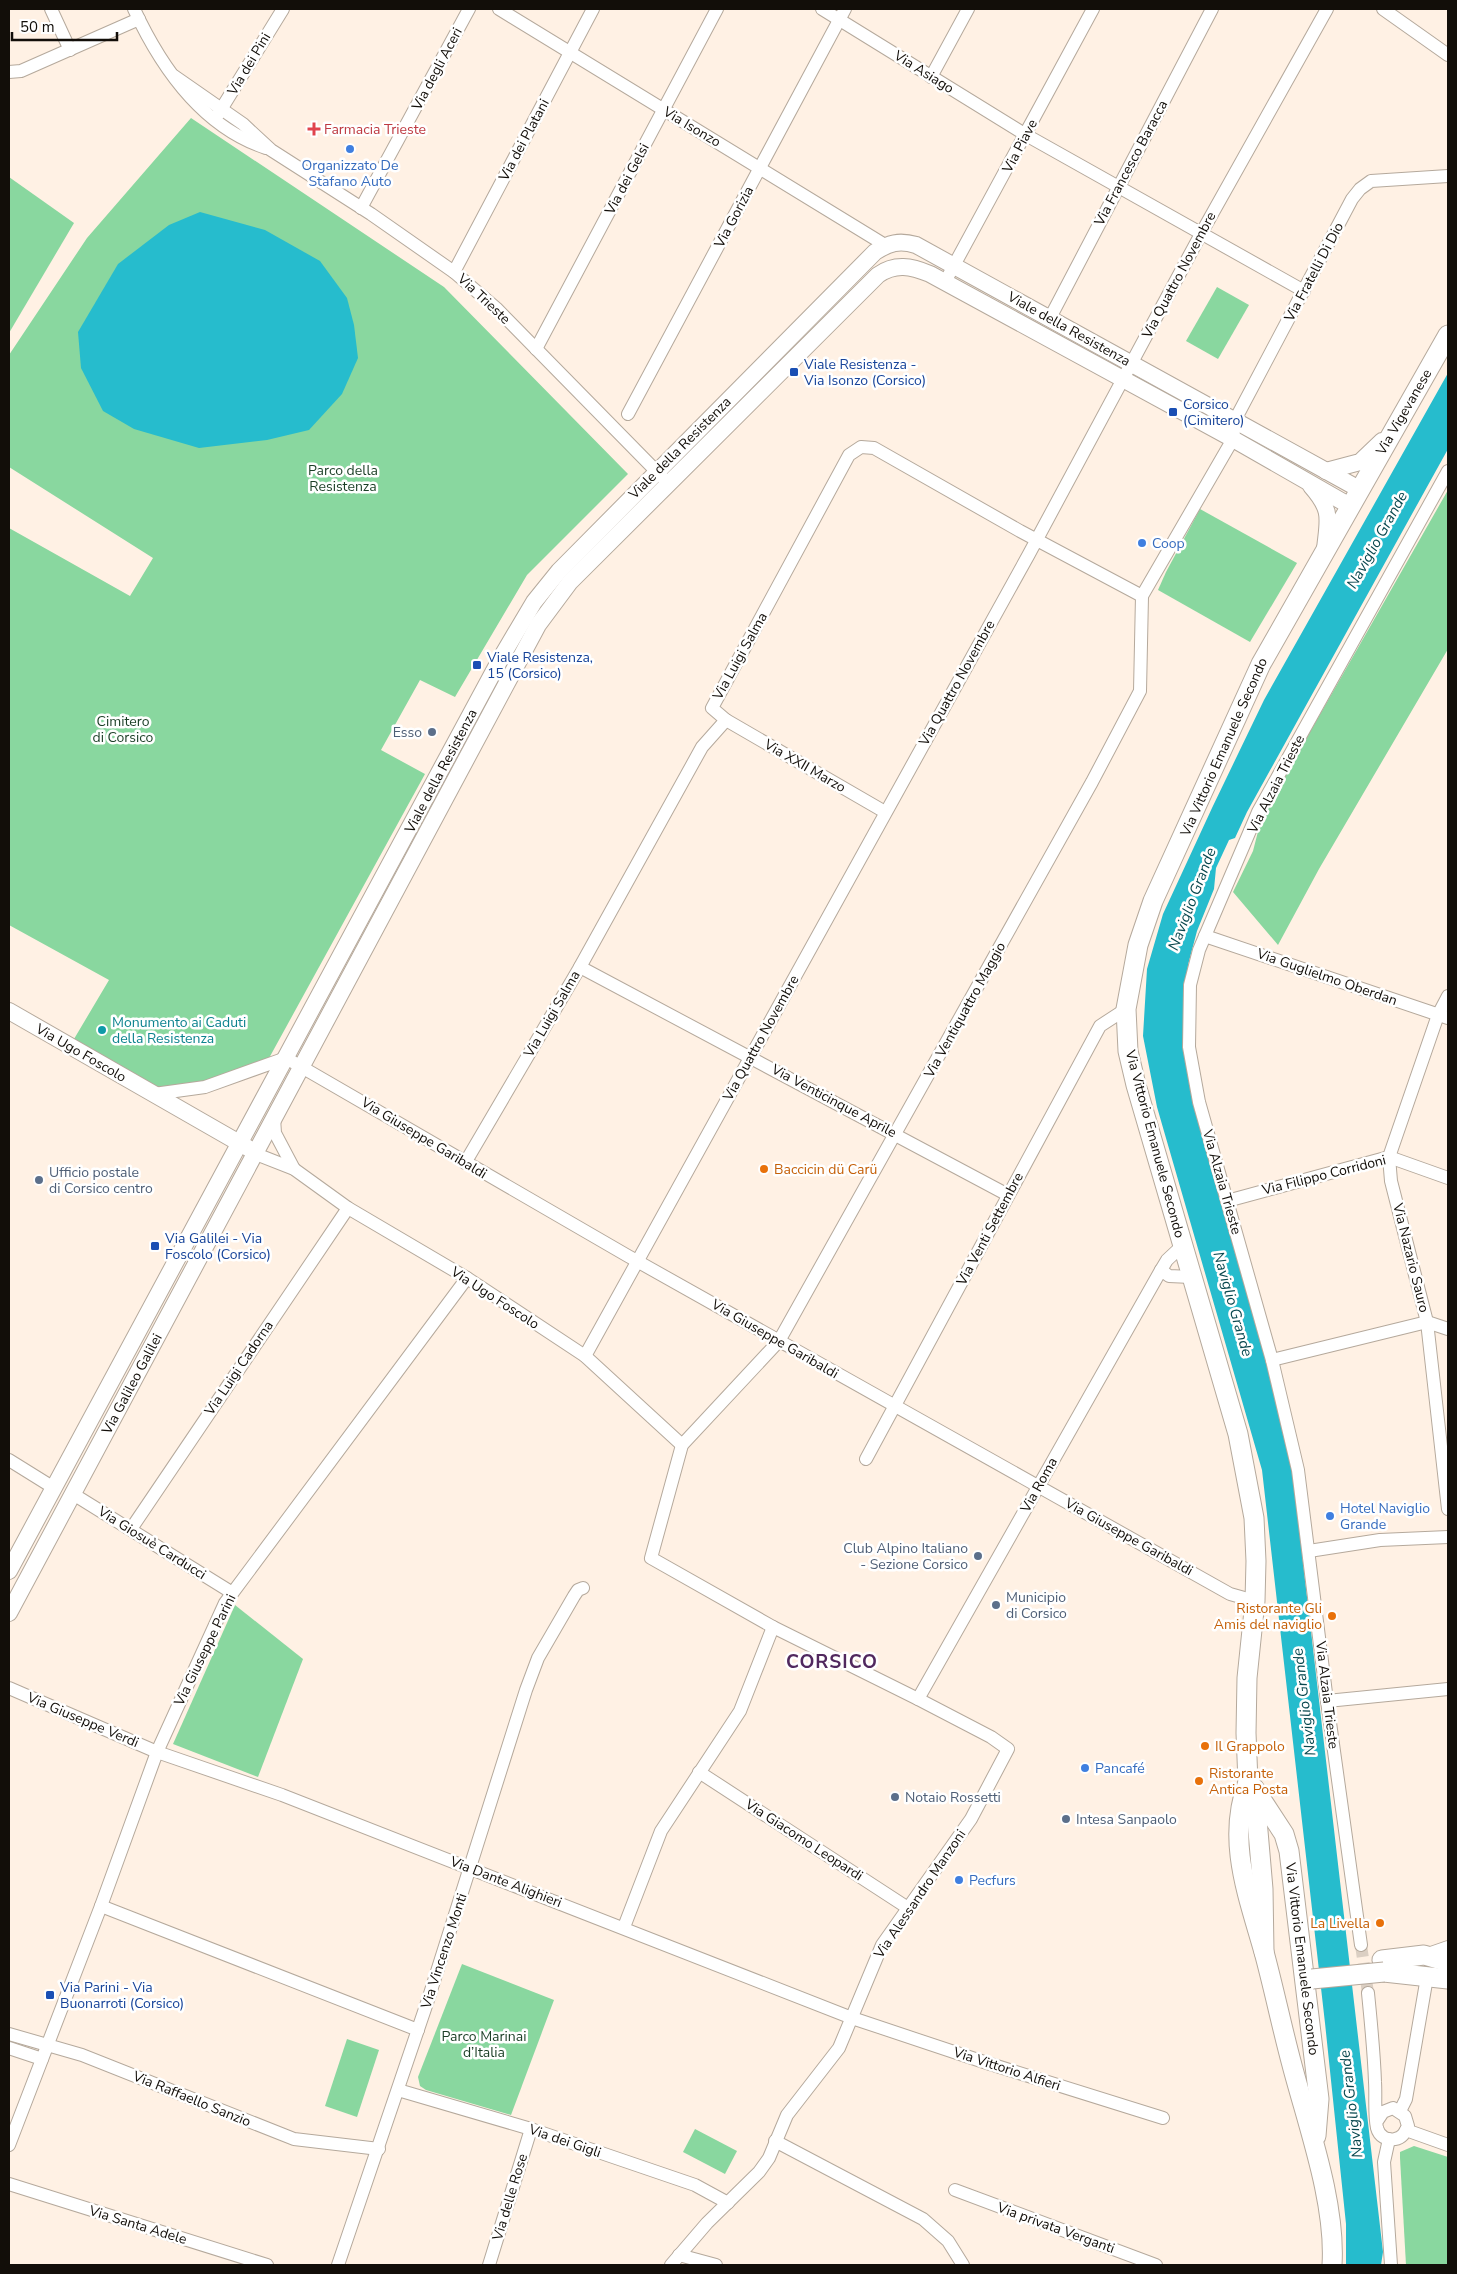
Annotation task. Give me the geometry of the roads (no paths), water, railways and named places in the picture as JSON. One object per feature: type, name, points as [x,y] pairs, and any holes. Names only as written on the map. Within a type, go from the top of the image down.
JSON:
[{"type":"main road","name":"Via Vigevanese","points":[[1359,489],[1448,335]]},
{"type":"main road","name":"Via Vittorio Emanuele Secondo","points":[[1332,2265],[1331,2235],[1315,2148],[1264,1952],[1243,1882],[1239,1848],[1239,1811],[1248,1782],[1246,1694],[1255,1601],[1256,1562],[1254,1527],[1247,1475],[1238,1434],[1136,1086],[1128,1051],[1126,1009],[1138,945],[1153,901],[1261,664],[1359,489]]},
{"type":"main road","name":"Via Vittorio Emanuele Secondo","points":[[1248,1782],[1263,1798],[1284,1834],[1289,1852],[1308,1974],[1319,2099],[1315,2148]]},
{"type":"main road","points":[[1308,1974],[1383,1966],[1424,1955],[1448,1962]]},
{"type":"main road","points":[[1383,1966],[1427,1977],[1448,1979]]},
{"type":"street","points":[[51,9],[70,50]]},
{"type":"street","name":"Via dei Pini","points":[[218,115],[283,9]]},
{"type":"street","name":"Via degli Aceri","points":[[361,208],[469,9]]},
{"type":"street","name":"Via Isonzo","points":[[499,9],[885,245]]},
{"type":"street","name":"Via dei Platani","points":[[454,272],[593,9]]},
{"type":"street","name":"Via dei Gelsi","points":[[536,349],[665,110],[717,9]]},
{"type":"street","name":"Via Asiago","points":[[822,9],[842,14],[931,77],[1026,135],[1304,290]]},
{"type":"street","points":[[931,77],[968,9]]},
{"type":"street","name":"Via Piave","points":[[945,282],[1093,9]]},
{"type":"street","name":"Via Francesco Baracca","points":[[1050,318],[1212,9]]},
{"type":"street","name":"Via Quattro Novembre","points":[[585,1356],[884,812],[1037,540],[1202,232],[1327,9]]},
{"type":"street","points":[[1383,9],[1435,43],[1448,55]]},
{"type":"street","points":[[9,72],[20,71],[70,50],[136,14]]},
{"type":"street","name":"Via Trieste","points":[[136,14],[156,52],[191,98],[218,115],[242,139],[271,150],[361,208],[454,272],[482,295],[669,484]]},
{"type":"street","name":"Via Gorizia","points":[[628,414],[842,14]]},
{"type":"street","points":[[1435,43],[1448,48]]},
{"type":"street","name":"Via Fratelli Di Dio","points":[[1233,439],[1234,420],[1352,200],[1360,189],[1371,181],[1428,179],[1448,176]]},
{"type":"street","name":"Viale della Resistenza","points":[[256,1154],[534,602],[559,571],[656,472],[841,285],[875,252],[885,245],[892,242],[908,243],[954,265],[1359,489]]},
{"type":"street","name":"Viale della Resistenza","points":[[240,1142],[454,763],[554,601],[570,582],[878,275],[893,267],[909,267],[945,282],[1233,439],[1350,506]]},
{"type":"street","points":[[1326,471],[1348,466],[1366,458],[1396,426]]},
{"type":"street","name":"Via Ventiquattro Maggio","points":[[773,1627],[651,1558],[682,1445],[779,1341],[1092,782],[1140,691],[1142,596],[1233,439]]},
{"type":"street","name":"Via Luigi Salma","points":[[465,1163],[580,967],[702,747],[726,720],[712,708],[849,455],[861,447],[874,448],[1037,540],[1142,596]]},
{"type":"street","name":"Via Alzaia Trieste","points":[[1361,1945],[1327,1701],[1298,1470],[1272,1360],[1199,1102],[1189,1047],[1190,985],[1205,936],[1258,812],[1448,471]]},
{"type":"street","points":[[1307,481],[1320,496],[1329,513],[1325,550]]},
{"type":"street","name":"Via XXII Marzo","points":[[726,720],[884,812]]},
{"type":"street","name":"Via Guglielmo Oberdan","points":[[1205,936],[1443,1017]]},
{"type":"street","name":"Via Venticinque Aprile","points":[[580,967],[1008,1195]]},
{"type":"street","name":"Via Nazario Sauro","points":[[1448,996],[1443,1017],[1389,1157],[1391,1181],[1427,1322],[1448,1509]]},
{"type":"street","name":"Via Venti Settembre","points":[[866,1459],[1100,1026],[1126,1009]]},
{"type":"street","name":"Via Ugo Foscolo","points":[[9,1012],[240,1142],[256,1154],[294,1168],[348,1208],[467,1278],[585,1356],[682,1445]]},
{"type":"street","points":[[154,1094],[206,1087],[286,1058]]},
{"type":"street","name":"Via Giuseppe Garibaldi","points":[[286,1058],[378,1110],[465,1163],[895,1407],[1230,1594],[1255,1601]]},
{"type":"street","name":"Via Ugo Foscolo","points":[[274,1118],[275,1133],[294,1168]]},
{"type":"street","name":"Via Galileo Galilei","points":[[9,1571],[240,1142]]},
{"type":"street","name":"Via Galileo Galilei","points":[[9,1613],[256,1154]]},
{"type":"street","name":"Via Filippo Corridoni","points":[[1226,1200],[1389,1157],[1448,1178]]},
{"type":"street","name":"Via Luigi Cadorna","points":[[130,1529],[348,1208]]},
{"type":"street","name":"Via Roma","points":[[918,1699],[1160,1270],[1167,1260],[1182,1246]]},
{"type":"street","points":[[1160,1270],[1169,1276],[1191,1277]]},
{"type":"street","name":"Via Giuseppe Parini","points":[[9,2145],[101,1906],[157,1752],[224,1603],[467,1278]]},
{"type":"street","points":[[1272,1360],[1427,1322],[1448,1329]]},
{"type":"street","points":[[9,1460],[54,1488]]},
{"type":"street","name":"Via Giosuè Carducci","points":[[73,1494],[231,1592]]},
{"type":"street","points":[[1309,1551],[1380,1540],[1448,1537]]},
{"type":"street","name":"Via Vincenzo Monti","points":[[338,2265],[418,2030],[470,1869],[516,1717],[535,1666],[574,1596],[578,1590],[583,1588]]},
{"type":"street","points":[[624,1927],[662,1831],[740,1712],[773,1627],[918,1699]]},
{"type":"street","name":"Via Giuseppe Verdi","points":[[9,1688],[157,1752]]},
{"type":"street","points":[[1327,1701],[1448,1689]]},
{"type":"street","name":"Via Alessandro Manzoni","points":[[675,2260],[707,2223],[759,2172],[769,2158],[786,2115],[839,2048],[874,1960],[908,1908],[972,1819],[1008,1749],[992,1737],[918,1699]]},
{"type":"street","name":"Via Dante Alighieri","points":[[157,1752],[266,1789],[624,1927],[852,2018]]},
{"type":"street","name":"Via Giacomo Leopardi","points":[[699,1772],[908,1908]]},
{"type":"street","points":[[101,1906],[418,2030]]},
{"type":"street","points":[[1424,1955],[1448,1947]]},
{"type":"street","points":[[1400,2111],[1406,2099],[1427,1977]]},
{"type":"street","points":[[1368,1993],[1377,2122],[1380,2134],[1389,2140],[1400,2138],[1406,2130],[1407,2119],[1400,2111],[1394,2108],[1384,2110],[1377,2122]]},
{"type":"street","name":"Via Vittorio Alfieri","points":[[852,2018],[987,2063],[1163,2118]]},
{"type":"street","name":"Via Raffaello Sanzio","points":[[9,2034],[82,2055],[294,2139],[378,2149]]},
{"type":"street","points":[[9,2048],[42,2059]]},
{"type":"street","name":"Via dei Gigli","points":[[398,2090],[531,2130],[695,2185],[728,2203]]},
{"type":"street","name":"Via delle Rose","points":[[489,2265],[531,2130]]},
{"type":"street","points":[[1406,2130],[1448,2145]]},
{"type":"street","points":[[1389,2140],[1384,2162],[1391,2265]]},
{"type":"street","points":[[775,2141],[923,2219],[948,2240],[963,2265]]},
{"type":"street","name":"Via Santa Adele","points":[[9,2184],[268,2265]]},
{"type":"street","name":"Via privata Verganti","points":[[955,2190],[1156,2265]]},
{"type":"street","points":[[675,2260],[716,2265]]},
{"type":"water","points":[[200,212],[265,230],[320,261],[347,298],[354,325],[358,358],[342,394],[309,430],[267,440],[199,448],[134,429],[103,411],[81,368],[78,332],[118,264],[169,225]]},
{"type":"water","name":"Naviglio Grande","points":[[1448,373],[1448,449],[1247,812],[1235,838],[1229,840],[1216,868],[1214,889],[1197,931],[1188,965],[1184,1044],[1278,1407],[1293,1476],[1383,2252],[1381,2265],[1346,2265],[1346,2224],[1325,2023],[1262,1470],[1157,1107],[1143,1036],[1147,969],[1163,914],[1264,700]]},
{"type":"tunnel","points":[[1361,1945],[1368,1993]]},
{"type":"place","name":"Farmacia Trieste","points":[[314,129]]},
{"type":"place","name":"Organizzato De Stafano Auto","points":[[350,149]]},
{"type":"place","name":"Viale Resistenza - Via Isonzo (Corsico)","points":[[794,372]]},
{"type":"place","name":"Corsico (Cimitero)","points":[[1173,412]]},
{"type":"place","name":"Coop","points":[[1142,543]]},
{"type":"place","name":"Viale Resistenza, 15 (Corsico)","points":[[477,665]]},
{"type":"place","name":"Esso","points":[[432,732]]},
{"type":"place","name":"Monumento ai Caduti della Resistenza","points":[[102,1030]]},
{"type":"place","name":"Baccicin dü Carü","points":[[764,1169]]},
{"type":"place","name":"Ufficio postale di Corsico centro","points":[[39,1180]]},
{"type":"place","name":"Via Galilei - Via Foscolo (Corsico)","points":[[155,1246]]},
{"type":"place","name":"Hotel Naviglio Grande","points":[[1330,1516]]},
{"type":"place","name":"Club Alpino Italiano - Sezione Corsico","points":[[978,1556]]},
{"type":"place","name":"Municipio di Corsico","points":[[996,1605]]},
{"type":"place","name":"Ristorante Gli Amis del naviglio","points":[[1332,1616]]},
{"type":"place","name":"Il Grappolo","points":[[1205,1746]]},
{"type":"place","name":"Pancafé","points":[[1085,1768]]},
{"type":"place","name":"Ristorante Antica Posta","points":[[1199,1781]]},
{"type":"place","name":"Notaio Rossetti","points":[[895,1797]]},
{"type":"place","name":"Intesa Sanpaolo","points":[[1066,1819]]},
{"type":"place","name":"Pecfurs","points":[[959,1880]]},
{"type":"place","name":"La Livella","points":[[1380,1923]]},
{"type":"place","name":"Via Parini - Via Buonarroti (Corsico)","points":[[50,1995]]},
{"type":"district","name":"CORSICO","points":[[832,1662]]},
{"type":"park label","name":"Parco della Resistenza","points":[[343,478]]},
{"type":"park label","name":"Cimitero di Corsico","points":[[123,730]]},
{"type":"park label","name":"Parco Marinai d’Italia","points":[[484,2044]]}]
